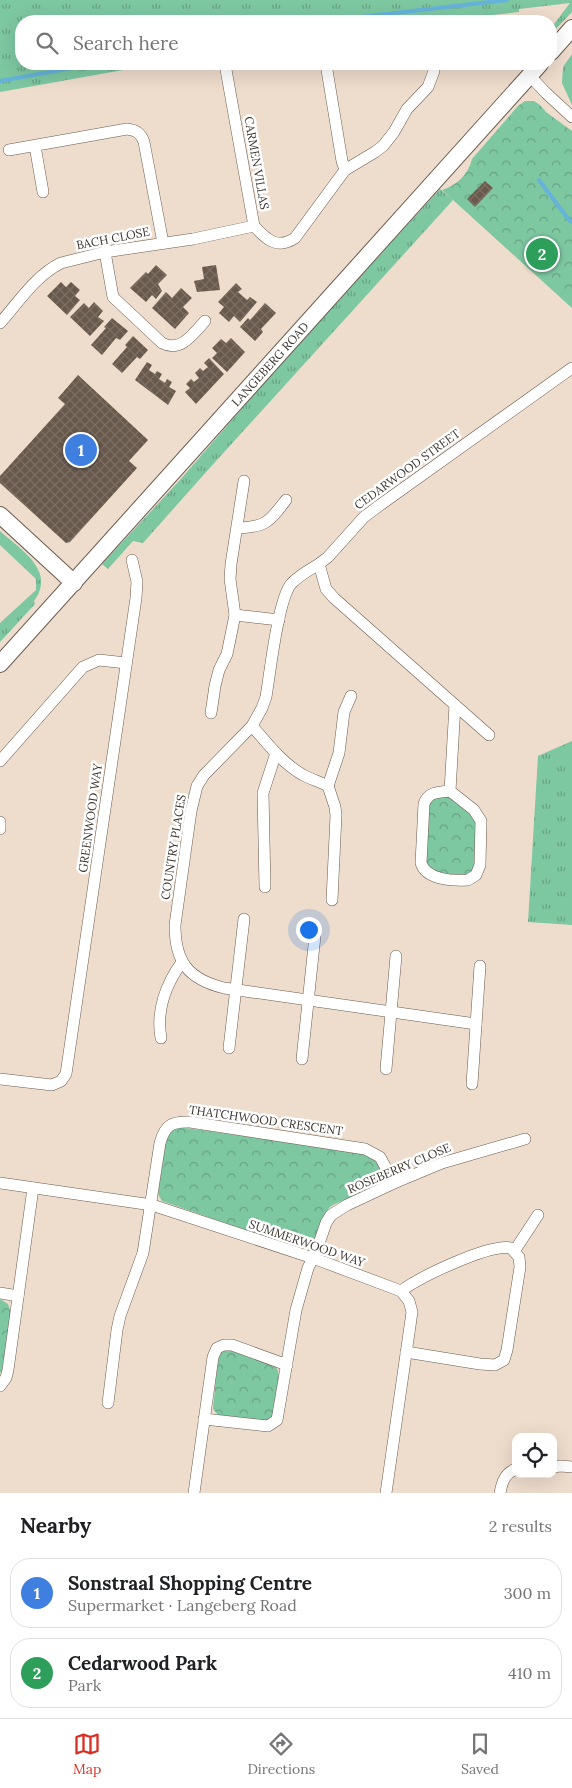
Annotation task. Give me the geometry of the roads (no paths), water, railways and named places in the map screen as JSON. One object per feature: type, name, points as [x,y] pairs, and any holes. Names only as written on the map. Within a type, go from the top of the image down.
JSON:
[{"type":"main road","points":[[557,45],[572,28]]},
{"type":"main road","name":"LANGEBERG ROAD","points":[[0,664],[533,70]]},
{"type":"main road","points":[[0,515],[74,583]]},
{"type":"street","name":"CARMEN VILLAS","points":[[226,70],[254,226],[269,240],[278,243],[290,242],[302,230],[345,170],[383,146],[394,132],[407,109],[428,87],[434,70]]},
{"type":"street","points":[[327,70],[345,170]]},
{"type":"street","points":[[534,70],[546,93],[572,117]]},
{"type":"street","points":[[8,150],[132,129],[140,134],[144,142],[163,243]]},
{"type":"street","points":[[35,146],[43,192]]},
{"type":"street","name":"BACH CLOSE","points":[[0,323],[54,266],[105,252],[217,234],[254,226]]},
{"type":"street","points":[[105,252],[113,297],[162,343],[172,347],[180,345],[205,321]]},
{"type":"street","name":"CEDARWOOD STREET","points":[[285,596],[287,589],[298,578],[328,557],[364,517],[517,405],[572,368]]},
{"type":"street","points":[[211,713],[215,686],[227,654],[235,615],[230,579],[231,564],[244,482]]},
{"type":"street","points":[[238,528],[252,527],[270,520],[286,500]]},
{"type":"street","name":"GREENWOOD WAY","points":[[0,1079],[52,1085],[61,1081],[66,1074],[136,598],[137,582],[132,560]]},
{"type":"street","points":[[319,564],[323,580],[330,594],[489,735]]},
{"type":"street","name":"COUNTRY PLACES","points":[[182,962],[176,948],[175,925],[194,797],[204,775],[252,726],[266,697],[285,596]]},
{"type":"street","points":[[235,615],[279,620]]},
{"type":"street","points":[[0,761],[84,667],[99,660],[126,663]]},
{"type":"street","points":[[332,900],[336,807],[328,786],[339,753],[344,712],[351,696]]},
{"type":"street","points":[[450,791],[455,705]]},
{"type":"street","points":[[252,726],[276,753],[302,774],[328,786]]},
{"type":"street","points":[[265,887],[263,793],[276,753]]},
{"type":"street","points":[[450,791],[474,810],[481,821],[480,865],[476,875],[468,880],[429,874],[423,869],[421,863],[424,804],[426,799],[430,794],[450,791]]},
{"type":"street","points":[[0,822],[0,829]]},
{"type":"street","points":[[228,1048],[244,919]]},
{"type":"street","points":[[302,1059],[315,936]]},
{"type":"street","points":[[386,1069],[396,956]]},
{"type":"street","points":[[161,1038],[160,1020],[164,996],[169,983],[182,962],[201,980],[214,986],[476,1024]]},
{"type":"street","points":[[472,1084],[480,966]]},
{"type":"street","name":"THATCHWOOD CRESCENT","points":[[108,1403],[114,1343],[120,1316],[142,1259],[162,1137],[166,1128],[175,1123],[182,1122],[365,1149],[380,1157],[394,1183]]},
{"type":"street","name":"ROSEBERRY CLOSE","points":[[204,1419],[268,1426],[273,1424],[278,1418],[296,1310],[308,1268],[331,1215],[346,1205],[442,1163],[525,1138]]},
{"type":"street","name":"SUMMERWOOD WAY","points":[[0,1183],[152,1205],[313,1258],[401,1290]]},
{"type":"street","points":[[0,1386],[4,1383],[8,1370],[33,1188]]},
{"type":"street","points":[[515,1250],[538,1215]]},
{"type":"street","points":[[386,1493],[412,1309],[401,1290],[422,1278],[476,1254],[500,1247],[515,1250],[519,1257],[520,1267],[508,1350],[504,1360],[495,1365],[480,1364],[406,1352]]},
{"type":"street","points":[[0,1293],[18,1296]]},
{"type":"street","points":[[194,1493],[214,1352],[219,1347],[228,1344],[287,1365]]},
{"type":"street","points":[[557,1467],[572,1467]]},
{"type":"street","points":[[500,1493],[503,1480],[512,1472]]},
{"type":"waterway","points":[[377,15],[507,0]]},
{"type":"waterway","points":[[0,81],[61,70]]},
{"type":"waterway","points":[[539,180],[572,222]]},
{"type":"place","name":"Cedarwood Park","points":[[542,254]]},
{"type":"place","name":"Sonstraal Shopping Centre","points":[[81,450]]}]
